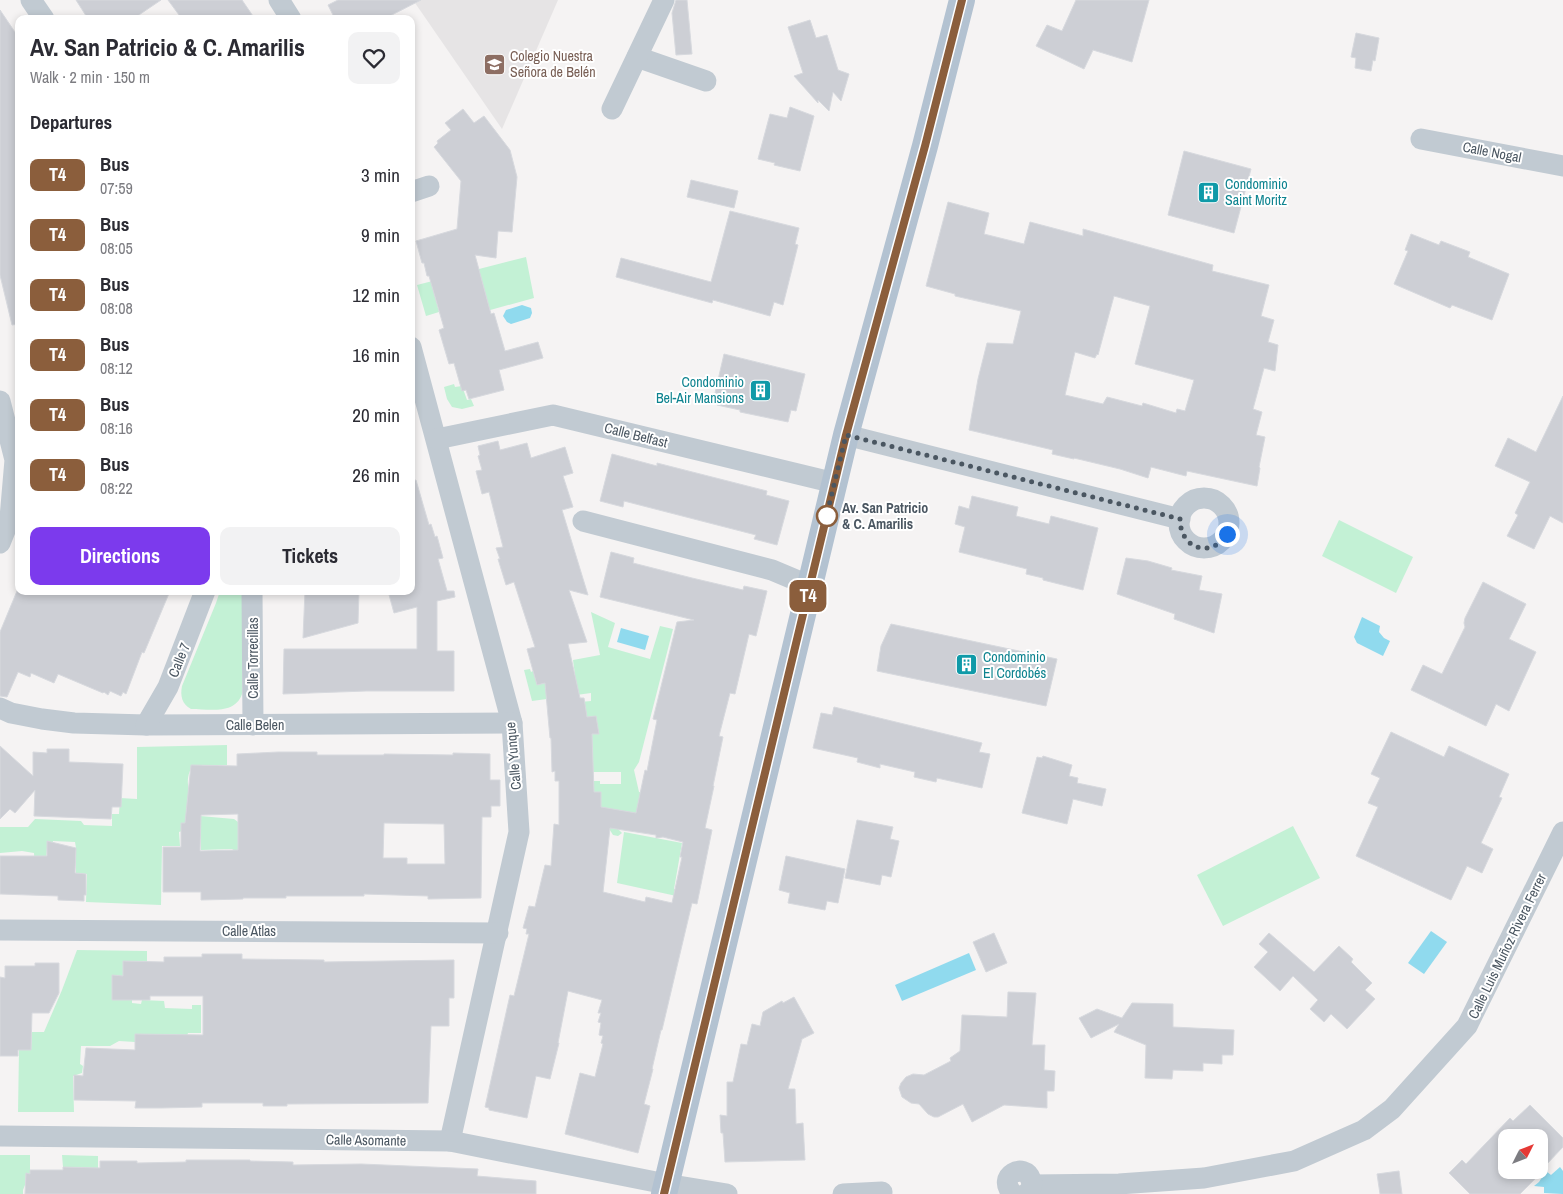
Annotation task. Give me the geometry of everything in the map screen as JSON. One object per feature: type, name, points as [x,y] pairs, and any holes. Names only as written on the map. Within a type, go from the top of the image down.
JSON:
[{"type":"main road","points":[[665,1189],[846,435],[925,146],[962,0]]},
{"type":"street","points":[[31,0],[41,15]]},
{"type":"street","points":[[279,0],[289,15]]},
{"type":"street","points":[[612,109],[664,0]]},
{"type":"street","points":[[636,57],[706,81]]},
{"type":"street","name":"Calle Nogal","points":[[1421,139],[1563,166]]},
{"type":"street","name":"Calle Yunque","points":[[415,361],[512,723],[519,832],[498,933],[450,1141]]},
{"type":"street","points":[[0,401],[15,460],[10,518],[0,543]]},
{"type":"street","name":"Calle Belfast","points":[[437,439],[553,415],[835,483]]},
{"type":"street","points":[[846,435],[1180,519]]},
{"type":"street","points":[[583,521],[772,570],[810,586]]},
{"type":"street","name":"Calle 7","points":[[146,726],[168,687],[203,595]]},
{"type":"street","name":"Calle Torrecillas","points":[[252,595],[253,725]]},
{"type":"street","name":"Calle Belen","points":[[0,708],[11,713],[42,720],[146,726],[512,723]]},
{"type":"street","name":"Calle Luis Muñoz Rivera Ferrer","points":[[1024,1191],[1204,1178],[1294,1162],[1364,1130],[1392,1109],[1467,1026],[1560,844]]},
{"type":"street","name":"Calle Atlas","points":[[0,930],[498,933]]},
{"type":"street","name":"Calle Asomante","points":[[0,1136],[450,1141],[665,1189],[727,1194]]},
{"type":"street","points":[[843,1194],[882,1192]]},
{"type":"shaded area","name":"Colegio Nuestra Señora de Belén","points":[[413,0],[558,0],[502,129]]},
{"type":"green space","points":[[526,257],[534,298],[465,317],[463,310],[488,303],[480,275],[432,286],[439,312],[426,316],[417,285]]},
{"type":"green space","points":[[454,384],[455,387],[462,386],[467,400],[471,399],[474,406],[462,409],[452,407],[447,399],[444,387]]},
{"type":"green space","points":[[1339,520],[1413,557],[1396,593],[1322,556]]},
{"type":"green space","points":[[219,595],[243,595],[242,694],[239,701],[228,708],[213,710],[191,709],[182,699],[182,686]]},
{"type":"green space","points":[[591,612],[615,623],[608,647],[650,659],[660,626],[673,629],[639,762],[634,770],[639,792],[659,796],[618,829],[622,833],[618,836],[613,835],[589,796],[592,781],[600,781],[600,784],[621,784],[621,772],[591,772],[580,702],[591,701],[591,693],[532,701],[524,670],[530,669],[531,672],[533,671],[537,685],[575,675],[573,660],[600,655]]},
{"type":"green space","points":[[227,745],[227,765],[192,767],[189,773],[188,786],[191,798],[200,816],[234,819],[242,825],[242,850],[201,850],[201,830],[179,832],[180,846],[162,846],[161,905],[86,902],[87,874],[76,873],[75,842],[53,841],[52,847],[47,847],[44,893],[36,893],[34,853],[22,851],[0,853],[0,827],[28,827],[35,819],[81,821],[84,825],[112,826],[112,814],[119,814],[120,798],[137,799],[137,747]]},
{"type":"green space","points":[[1293,826],[1320,878],[1223,926],[1197,875]]},
{"type":"green space","points":[[624,832],[682,843],[674,889],[692,894],[690,899],[617,883]]},
{"type":"green space","points":[[77,950],[147,951],[147,962],[123,961],[123,976],[112,976],[112,1000],[132,1000],[132,1003],[141,1004],[142,1000],[164,1001],[165,1008],[192,1009],[192,1005],[201,1005],[201,1033],[188,1033],[187,1036],[136,1034],[135,1042],[119,1041],[110,1046],[81,1046],[80,1064],[83,1066],[82,1073],[73,1076],[74,1112],[18,1112],[19,1050],[31,1050],[32,1032],[44,1032]]},
{"type":"green space","points":[[0,1155],[30,1155],[30,1174],[26,1174],[23,1194],[0,1194]]},
{"type":"green space","points":[[62,1155],[98,1156],[98,1194],[84,1168],[63,1167]]},
{"type":"water","points":[[522,305],[531,308],[530,318],[511,324],[507,322],[503,316],[506,310]]},
{"type":"water","points":[[1362,617],[1380,626],[1379,632],[1390,641],[1383,656],[1357,643],[1354,637]]},
{"type":"water","points":[[621,628],[649,636],[645,650],[617,642]]},
{"type":"water","points":[[1431,931],[1447,942],[1424,974],[1408,963]]},
{"type":"water","points":[[969,953],[976,970],[902,1001],[895,985]]},
{"type":"water","points":[[1560,1167],[1563,1171],[1563,1194],[1544,1193],[1544,1187],[1534,1186],[1541,1179],[1548,1179],[1548,1173],[1551,1175]]},
{"type":"building","points":[[76,0],[161,0],[139,15],[85,15]]},
{"type":"building","points":[[168,0],[242,0],[252,15],[179,15]]},
{"type":"building","points":[[338,0],[421,0],[392,15],[333,15],[328,5]]},
{"type":"building","points":[[676,0],[687,0],[692,54],[676,55],[672,13]]},
{"type":"building","points":[[1076,0],[1149,0],[1132,62],[1093,50],[1084,69],[1036,46],[1047,25],[1062,31]]},
{"type":"building","points":[[0,10],[15,32],[15,325],[12,325],[0,275]]},
{"type":"building","points":[[810,20],[816,38],[827,35],[838,70],[849,74],[841,101],[833,92],[829,111],[818,100],[818,103],[794,76],[803,73],[788,27]]},
{"type":"building","points":[[1356,33],[1379,38],[1375,61],[1373,60],[1371,71],[1355,68],[1356,58],[1351,57]]},
{"type":"building","points":[[790,107],[814,116],[800,171],[758,159],[770,114],[787,118]]},
{"type":"building","points":[[463,109],[474,123],[484,116],[510,150],[517,177],[512,232],[498,231],[496,258],[475,255],[491,314],[494,313],[505,351],[538,342],[543,358],[499,370],[504,390],[469,399],[466,390],[462,391],[454,363],[449,364],[439,330],[444,328],[429,276],[427,276],[424,263],[422,263],[416,241],[457,229],[461,181],[434,147],[438,143],[437,141],[451,130],[445,123]]},
{"type":"building","name":"Condominio Saint Moritz","points":[[1184,151],[1251,169],[1234,233],[1168,215]]},
{"type":"building","points":[[691,180],[738,191],[734,208],[687,197]]},
{"type":"building","points":[[948,202],[989,213],[984,234],[1024,244],[1030,222],[1083,236],[1083,229],[1213,265],[1212,271],[1269,285],[1261,316],[1274,320],[1268,342],[1278,345],[1275,371],[1264,368],[1253,409],[1262,412],[1256,435],[1265,437],[1257,486],[1187,471],[1186,476],[1151,467],[1148,478],[1120,469],[1052,454],[1053,450],[969,430],[978,379],[987,343],[1013,344],[1021,311],[955,296],[955,294],[926,286]],"holes":[[[1114,296],[1150,306],[1135,364],[1194,380],[1185,411],[1177,409],[1176,413],[1143,403],[1142,406],[1107,397],[1103,404],[1065,395],[1075,352],[1095,358],[1098,355]]]},
{"type":"building","points":[[730,211],[799,228],[795,244],[798,245],[783,305],[774,302],[770,316],[713,300],[712,303],[616,277],[621,258],[711,282]]},
{"type":"building","points":[[1411,234],[1439,245],[1441,241],[1470,252],[1468,257],[1509,274],[1492,320],[1452,305],[1450,308],[1394,284],[1408,251],[1405,250]]},
{"type":"building","name":"Condominio Bel-Air Mansions","points":[[724,354],[805,374],[796,411],[791,410],[788,422],[717,405],[719,394],[715,393]]},
{"type":"building","points":[[1563,396],[1563,523],[1550,516],[1534,549],[1507,536],[1518,515],[1515,513],[1530,482],[1495,466],[1508,438],[1536,452]]},
{"type":"building","points":[[498,441],[500,450],[527,443],[531,458],[565,447],[573,473],[563,476],[573,507],[562,510],[588,595],[569,590],[587,642],[568,644],[580,698],[584,698],[587,717],[596,716],[599,734],[592,734],[594,792],[601,792],[601,807],[636,813],[657,720],[653,719],[677,622],[694,620],[600,597],[611,552],[634,558],[633,563],[692,578],[743,590],[744,586],[767,591],[756,636],[749,634],[735,694],[730,693],[719,736],[723,737],[705,828],[712,830],[697,904],[692,903],[652,1069],[644,1104],[650,1106],[638,1153],[565,1134],[580,1073],[595,1077],[603,1044],[601,1043],[603,1036],[599,1035],[601,1023],[598,1022],[601,1013],[598,1013],[602,1000],[568,991],[559,1043],[550,1079],[536,1076],[527,1118],[489,1110],[489,1108],[485,1107],[510,995],[514,996],[529,934],[526,934],[527,929],[523,928],[529,906],[535,907],[545,865],[551,866],[554,824],[559,825],[559,781],[555,781],[555,771],[552,772],[551,738],[545,683],[537,685],[527,649],[535,647],[514,582],[506,585],[498,559],[500,559],[496,548],[503,547],[489,492],[482,494],[476,471],[482,470],[478,456],[480,455],[478,446]],"holes":[[[610,828],[656,835],[656,838],[663,837],[683,842],[680,857],[682,857],[672,903],[646,897],[645,902],[603,892]]]},
{"type":"building","points":[[612,454],[657,466],[657,463],[767,491],[766,495],[789,501],[777,545],[754,539],[756,535],[624,501],[623,507],[600,501]]},
{"type":"building","points":[[415,480],[429,525],[431,524],[435,537],[437,536],[443,558],[438,559],[447,591],[454,591],[455,597],[437,601],[437,651],[454,651],[454,691],[366,691],[283,694],[284,649],[417,649],[417,607],[394,613],[389,595],[415,595]]},
{"type":"building","points":[[972,496],[1018,507],[1016,516],[1049,524],[1051,516],[1098,528],[1083,590],[1026,574],[1027,569],[959,552],[965,527],[955,524],[959,506],[969,509]]},
{"type":"building","points":[[1126,558],[1148,561],[1172,568],[1171,570],[1202,576],[1199,590],[1222,594],[1214,633],[1174,619],[1175,614],[1117,594]]},
{"type":"building","points":[[1483,582],[1526,604],[1509,639],[1536,652],[1509,711],[1496,704],[1486,726],[1411,690],[1423,665],[1442,674],[1465,627],[1465,618]]},
{"type":"building","points":[[15,595],[168,595],[144,653],[142,652],[126,694],[123,692],[121,696],[110,691],[108,695],[58,674],[54,683],[31,673],[30,677],[18,672],[7,697],[0,696],[0,632]]},
{"type":"building","points":[[305,595],[359,595],[358,623],[303,638]]},
{"type":"building","name":"Condominio El Cordobés","points":[[891,624],[1057,659],[1046,706],[877,671],[881,646]]},
{"type":"building","points":[[834,707],[982,743],[979,752],[990,754],[982,788],[937,778],[936,782],[914,777],[915,772],[880,764],[880,768],[857,762],[858,758],[813,748],[821,713],[832,715]]},
{"type":"building","points":[[1391,732],[1444,757],[1449,746],[1509,774],[1499,797],[1502,798],[1481,843],[1493,849],[1482,873],[1467,866],[1451,900],[1356,856],[1378,807],[1368,803],[1380,778],[1371,774]]},
{"type":"building","points":[[0,746],[33,776],[33,752],[47,753],[47,749],[69,749],[69,762],[123,764],[121,807],[112,807],[111,819],[34,816],[35,790],[15,813],[10,809],[0,819]]},
{"type":"building","points":[[317,752],[317,755],[490,754],[490,780],[500,780],[500,806],[491,806],[491,817],[482,817],[481,898],[428,899],[428,896],[364,894],[364,896],[286,896],[286,898],[201,900],[201,892],[163,892],[163,847],[181,847],[181,823],[185,823],[191,765],[237,766],[237,754]],"holes":[[[238,814],[238,850],[200,851],[201,815]],[[384,823],[444,824],[445,864],[407,864],[407,858],[383,858]]]},
{"type":"building","points":[[1043,756],[1072,765],[1069,776],[1078,778],[1077,783],[1106,789],[1102,806],[1073,799],[1067,824],[1022,813],[1037,757],[1042,758]]},
{"type":"building","points":[[857,820],[893,827],[890,839],[899,841],[891,877],[882,875],[880,885],[845,878]]},
{"type":"building","points":[[47,841],[76,848],[75,873],[86,874],[86,895],[84,895],[84,901],[58,900],[58,896],[0,894],[0,856],[47,856]]},
{"type":"building","points":[[786,856],[845,869],[838,903],[827,901],[825,910],[788,903],[790,893],[779,890]]},
{"type":"building","points":[[994,933],[1007,963],[986,972],[973,942]]},
{"type":"building","points":[[1269,933],[1314,972],[1339,946],[1353,959],[1351,962],[1372,983],[1365,990],[1375,999],[1347,1029],[1331,1014],[1324,1022],[1310,1009],[1318,1000],[1293,976],[1280,991],[1254,967],[1268,952],[1259,944]]},
{"type":"building","points":[[202,954],[242,954],[242,959],[324,960],[324,962],[454,960],[454,998],[449,998],[449,1026],[431,1026],[428,1103],[287,1104],[287,1106],[263,1106],[263,1103],[202,1103],[202,1107],[135,1108],[136,1101],[74,1100],[74,1075],[83,1076],[86,1048],[135,1050],[135,1034],[203,1035],[203,996],[150,996],[150,1000],[112,1000],[112,975],[123,976],[123,961],[164,962],[164,957],[202,957]]},
{"type":"building","points":[[35,963],[59,963],[59,993],[49,1013],[32,1013],[31,1050],[18,1050],[18,1056],[0,1056],[0,977],[5,978],[5,966],[35,966]]},
{"type":"building","points":[[1008,992],[1036,993],[1032,1045],[1045,1045],[1044,1070],[1055,1071],[1054,1091],[1047,1091],[1047,1108],[1004,1105],[972,1122],[963,1104],[938,1117],[934,1117],[928,1114],[919,1104],[911,1103],[902,1097],[899,1088],[906,1077],[913,1074],[924,1075],[951,1061],[950,1058],[960,1051],[962,1015],[1007,1017]]},
{"type":"building","points":[[794,997],[814,1033],[802,1039],[788,1089],[795,1089],[796,1124],[803,1123],[805,1160],[725,1162],[720,1115],[727,1116],[727,1082],[733,1082],[741,1044],[747,1045],[752,1024],[760,1026],[763,1012],[782,1001],[783,1003]]},
{"type":"building","points":[[1132,1003],[1173,1004],[1173,1027],[1234,1030],[1233,1055],[1222,1055],[1222,1064],[1203,1063],[1203,1071],[1173,1070],[1172,1079],[1145,1078],[1146,1045],[1114,1032],[1119,1024],[1091,1038],[1079,1018],[1097,1009],[1122,1018]]},
{"type":"building","points":[[1530,1105],[1563,1138],[1563,1147],[1548,1163],[1548,1129],[1499,1129],[1510,1118],[1513,1121]]},
{"type":"building","points":[[1498,1131],[1498,1179],[1535,1179],[1520,1194],[1470,1194],[1449,1173],[1462,1160],[1466,1164]]},
{"type":"building","points":[[186,1160],[250,1160],[293,1162],[293,1165],[361,1164],[478,1169],[477,1176],[536,1181],[536,1194],[25,1194],[26,1173],[30,1174],[30,1170],[63,1170],[63,1167],[100,1168],[100,1161],[137,1161],[137,1163],[186,1162]]},
{"type":"building","points":[[1399,1171],[1402,1194],[1380,1194],[1377,1174]]},
{"type":"bus line","name":"T4","points":[[664,1194],[846,435],[925,146],[962,0]]},
{"type":"place","name":"Colegio Nuestra Señora de Belén","points":[[494,64]]},
{"type":"place","name":"Condominio Saint Moritz","points":[[1209,192]]},
{"type":"place","name":"Condominio Bel-Air Mansions","points":[[760,390]]},
{"type":"place","name":"Av. San Patricio & C. Amarilis","points":[[827,516]]},
{"type":"place","name":"Condominio El Cordobés","points":[[967,665]]},
{"type":"route","points":[[827,516],[826,518],[846,435],[1180,519],[1182,535],[1193,546],[1209,548],[1216,545],[1227,534]]}]
